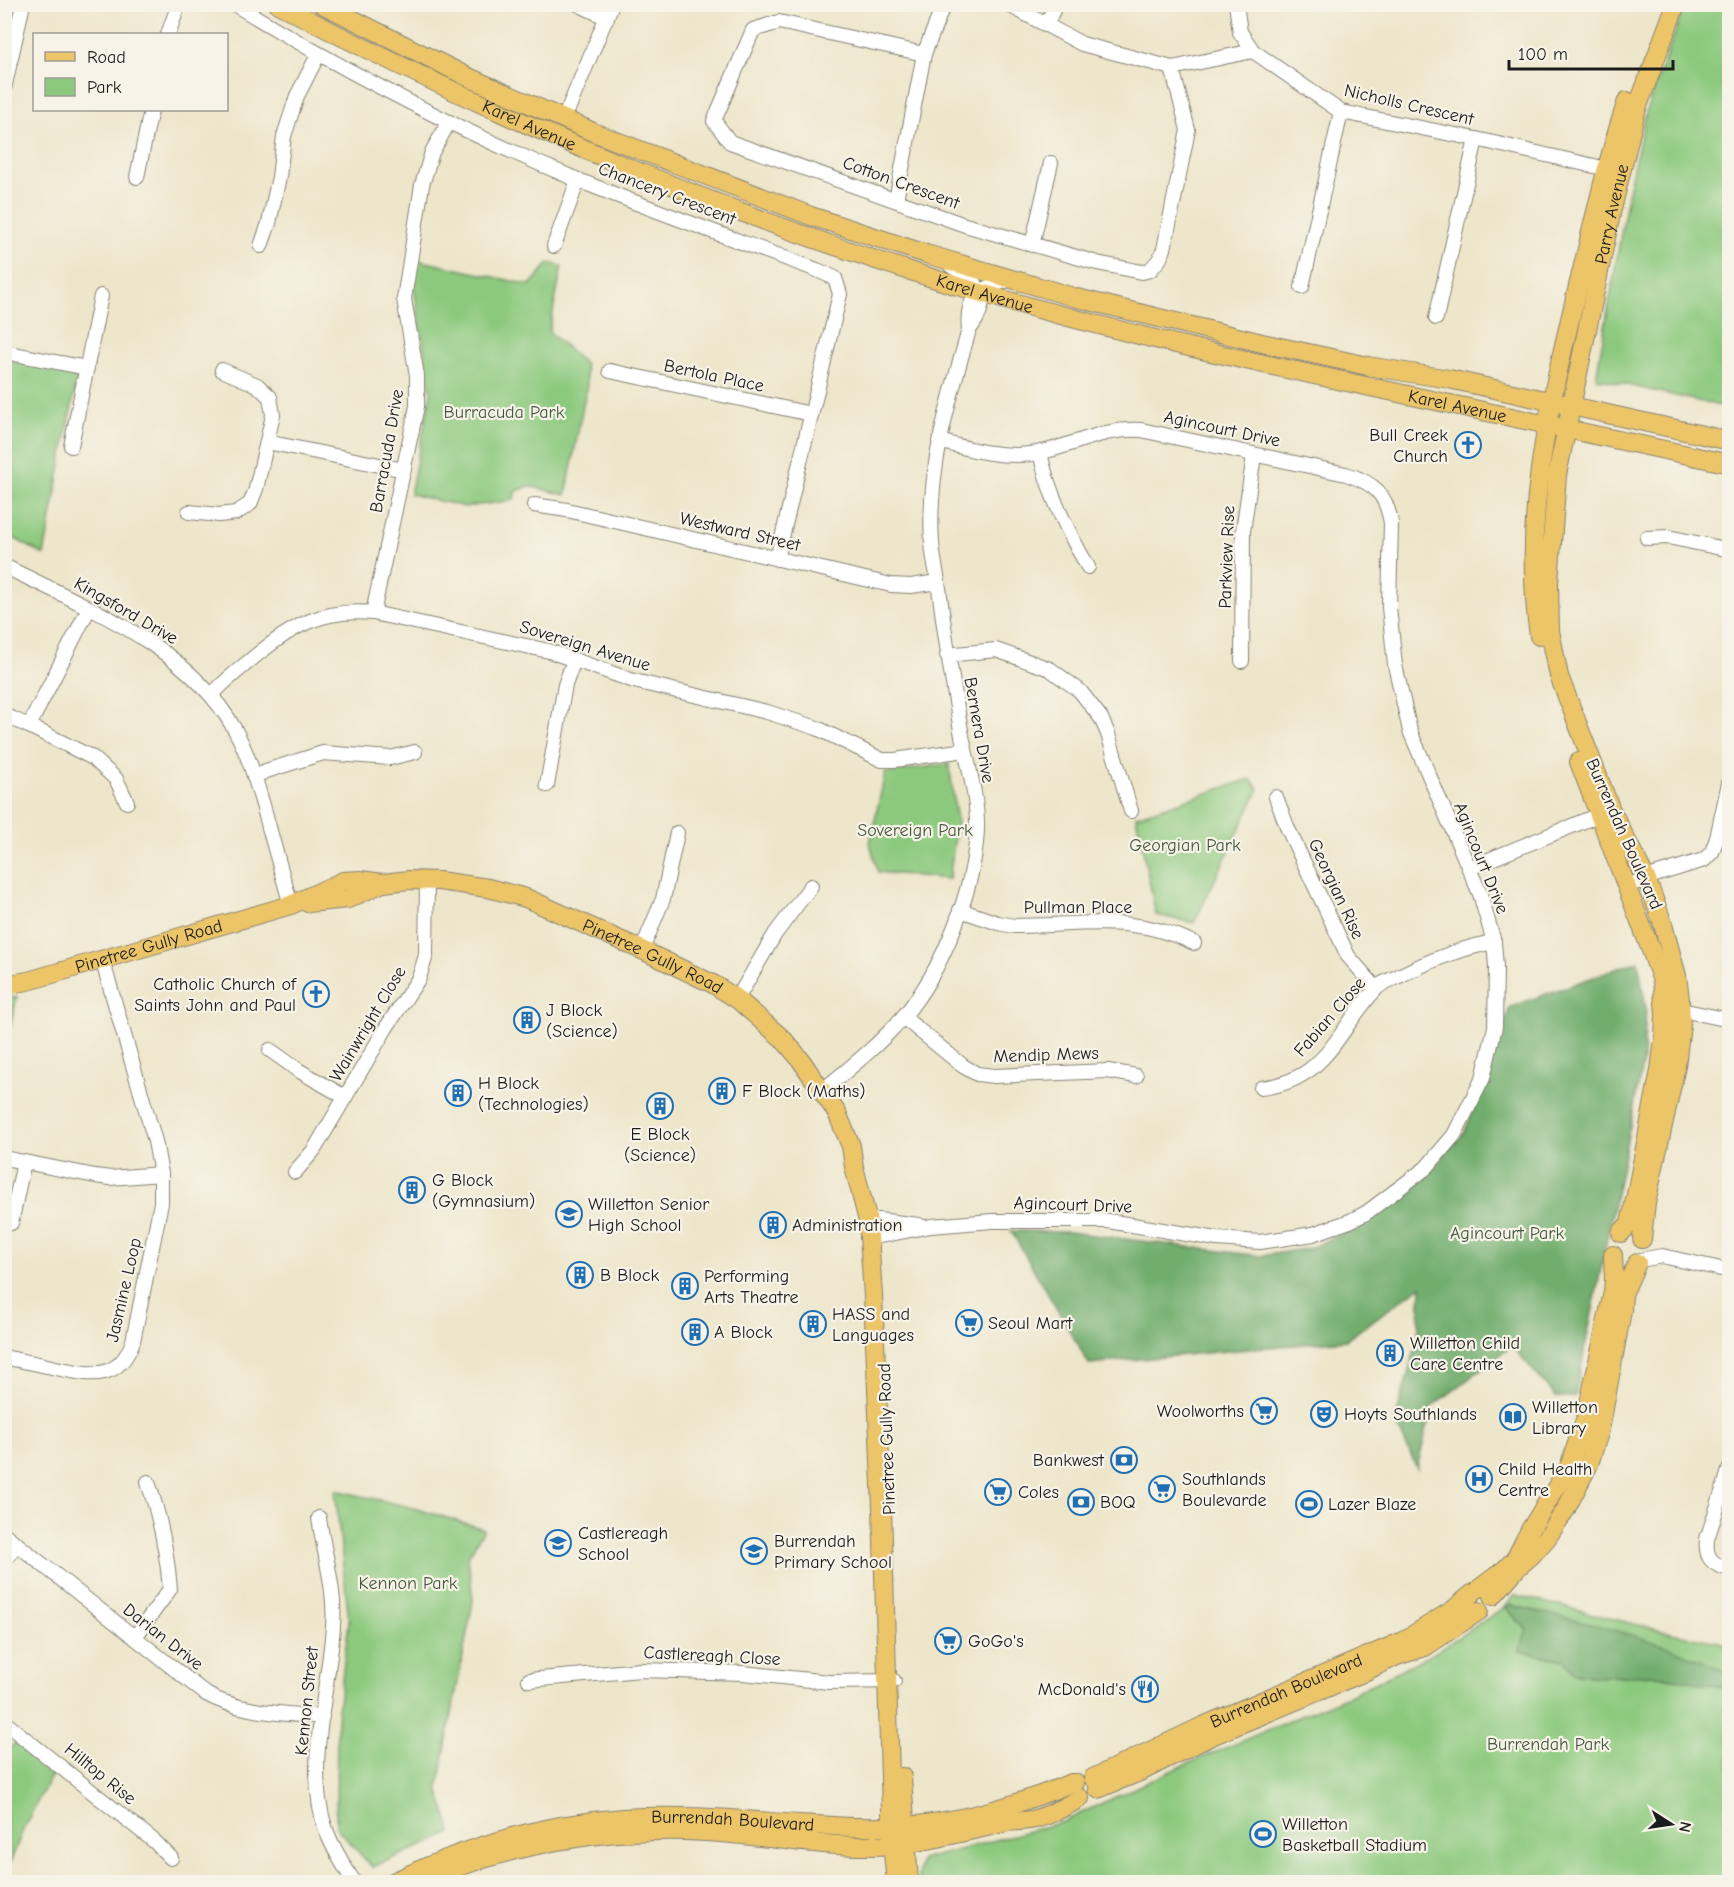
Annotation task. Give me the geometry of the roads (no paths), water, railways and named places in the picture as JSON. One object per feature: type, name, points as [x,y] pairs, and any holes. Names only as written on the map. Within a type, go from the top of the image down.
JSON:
[{"type":"main road","name":"Karel Avenue","points":[[278,4],[455,93],[575,147],[705,199],[805,235],[980,292],[1218,354],[1730,464]]},
{"type":"main road","name":"Karel Avenue","points":[[322,4],[466,76],[564,119],[801,212],[926,254],[1077,298],[1262,343],[1368,366],[1449,379],[1730,441]]},
{"type":"main road","name":"Parry Avenue","points":[[1615,171],[1632,86],[1664,4]]},
{"type":"main road","name":"Parry Avenue","points":[[1566,429],[1562,404],[1566,338],[1615,171],[1676,4]]},
{"type":"main road","name":"Parry Avenue","points":[[1548,425],[1562,404]]},
{"type":"main road","name":"Burrendah Boulevard","points":[[1548,425],[1537,483],[1532,579],[1545,664],[1555,697],[1605,812],[1646,878],[1662,921],[1677,976],[1673,1011],[1633,1210],[1630,1223],[1621,1233]]},
{"type":"main road","name":"Burrendah Boulevard","points":[[420,1882],[460,1866],[566,1839],[623,1833],[683,1831],[732,1833],[840,1845],[899,1835],[1001,1809],[1071,1783],[1078,1790],[1083,1776],[1095,1784],[1154,1757],[1203,1726],[1403,1641],[1453,1610],[1481,1597],[1532,1555],[1547,1538],[1566,1509],[1589,1464],[1600,1430],[1622,1311],[1623,1294],[1641,1251],[1645,1209],[1676,1066],[1673,1011],[1627,886],[1605,812],[1559,676],[1550,631],[1549,583],[1554,504],[1566,429]]},
{"type":"main road","name":"Pinetree Gully Road","points":[[4,985],[291,904],[343,881],[360,880],[383,883],[427,880],[476,885],[526,898],[713,984],[737,999],[783,1039],[823,1090],[837,1113],[851,1146],[854,1167],[874,1229],[888,1484],[899,1835],[896,1882]]},
{"type":"main road","name":"Pinetree Gully Road","points":[[874,1229],[899,1835],[909,1882]]},
{"type":"main road","points":[[1631,1232],[1641,1251],[1624,1264],[1616,1260],[1613,1255],[1612,1244],[1621,1233],[1631,1232]]},
{"type":"main road","name":"Burrendah Boulevard","points":[[1481,1597],[1515,1559],[1530,1530],[1566,1474],[1573,1458],[1586,1417],[1613,1292],[1613,1255]]},
{"type":"main road","name":"Burrendah Boulevard","points":[[393,1882],[455,1854],[509,1837],[564,1825],[622,1818],[683,1817],[841,1827],[899,1835]]},
{"type":"street","points":[[4,89],[23,4]]},
{"type":"street","points":[[168,33],[179,4]]},
{"type":"street","name":"Chancery Crescent","points":[[234,4],[318,56],[449,122],[578,180],[834,278],[840,294],[777,559]]},
{"type":"street","points":[[578,4],[607,18]]},
{"type":"street","points":[[575,147],[564,119],[612,4]]},
{"type":"street","points":[[896,200],[924,54],[944,4]]},
{"type":"street","points":[[1007,4],[1082,44],[1172,68],[1253,51]]},
{"type":"street","points":[[1046,25],[1056,4]]},
{"type":"street","name":"Nicholls Crescent","points":[[1236,4],[1240,32],[1253,51],[1341,112],[1476,139],[1615,171]]},
{"type":"street","name":"Cotton Crescent","points":[[924,54],[779,22],[753,30],[714,121],[730,142],[965,225],[1129,271],[1142,272],[1150,270],[1159,260],[1164,249],[1188,130],[1172,68]]},
{"type":"street","points":[[261,246],[277,189],[284,136],[297,96],[318,56]]},
{"type":"street","points":[[137,177],[151,111]]},
{"type":"street","points":[[1302,287],[1341,112]]},
{"type":"street","points":[[530,127],[564,119]]},
{"type":"street","name":"Barracuda Drive","points":[[374,613],[418,394],[404,299],[422,185],[432,152],[449,122]]},
{"type":"street","points":[[1436,318],[1476,139]]},
{"type":"street","points":[[1032,244],[1051,164]]},
{"type":"street","points":[[554,246],[578,180]]},
{"type":"street","points":[[926,254],[970,277],[980,292],[1012,279]]},
{"type":"street","name":"Bernera Drive","points":[[823,1090],[864,1057],[903,1017],[925,987],[960,910],[971,872],[977,829],[948,655],[932,545],[931,513],[933,477],[939,441],[969,330],[967,317],[971,300],[980,292]]},
{"type":"street","points":[[71,446],[100,296]]},
{"type":"street","points":[[4,352],[87,368]]},
{"type":"street","points":[[189,512],[219,515],[236,513],[250,504],[256,489],[267,442],[273,415],[270,397],[256,385],[222,370]]},
{"type":"street","name":"Bertola Place","points":[[610,371],[811,414]]},
{"type":"street","name":"Agincourt Drive","points":[[874,1229],[992,1221],[1108,1221],[1216,1239],[1260,1242],[1314,1234],[1366,1213],[1426,1168],[1454,1135],[1483,1078],[1495,1027],[1494,942],[1480,894],[1410,731],[1395,664],[1389,607],[1391,523],[1383,497],[1373,486],[1364,480],[1346,474],[1141,430],[1111,431],[1040,453],[1018,456],[996,455],[939,441]]},
{"type":"street","points":[[267,442],[404,470]]},
{"type":"street","points":[[1040,453],[1045,474],[1058,506],[1072,539],[1088,567]]},
{"type":"street","name":"Parkview Rise","points":[[1242,661],[1243,531],[1254,455]]},
{"type":"street","name":"Westward Street","points":[[534,505],[567,510],[891,585],[910,586],[938,582]]},
{"type":"street","points":[[1647,538],[1668,537],[1730,550]]},
{"type":"street","name":"Kingsford Drive","points":[[4,566],[88,608],[166,654],[212,695],[236,731],[254,777],[291,904]]},
{"type":"street","points":[[29,726],[88,608]]},
{"type":"street","name":"Sovereign Avenue","points":[[212,695],[275,640],[300,624],[330,613],[354,611],[374,613],[549,651],[634,681],[795,720],[882,760],[965,750]]},
{"type":"street","points":[[948,655],[996,650],[1050,669],[1080,692],[1101,718],[1108,734],[1131,811]]},
{"type":"street","points":[[547,785],[566,685],[574,660]]},
{"type":"street","points":[[4,715],[93,758],[116,779],[127,802]]},
{"type":"street","points":[[254,777],[323,753],[390,758],[415,752]]},
{"type":"street","points":[[1627,886],[1704,860],[1712,852],[1730,778]]},
{"type":"street","name":"Georgian Rise","points":[[1276,797],[1288,829],[1348,956],[1376,988]]},
{"type":"street","points":[[1469,868],[1605,812]]},
{"type":"street","points":[[642,950],[663,899],[677,833]]},
{"type":"street","name":"Wainwright Close","points":[[296,1172],[314,1150],[418,978],[426,955],[427,880]]},
{"type":"street","points":[[737,999],[775,934],[811,886]]},
{"type":"street","name":"Pullman Place","points":[[960,910],[1014,926],[1139,924],[1175,934],[1194,943]]},
{"type":"street","name":"Fabian Close","points":[[1261,1088],[1288,1082],[1312,1070],[1326,1055],[1376,988],[1460,949],[1494,942]]},
{"type":"street","name":"Jasmine Loop","points":[[4,1357],[91,1375],[108,1372],[120,1365],[129,1353],[133,1341],[161,1203],[160,1174],[155,1142],[102,959]]},
{"type":"street","points":[[1673,1011],[1730,1020]]},
{"type":"street","name":"Mendip Mews","points":[[903,1017],[963,1066],[977,1074],[994,1076],[1108,1071],[1136,1076]]},
{"type":"street","points":[[270,1050],[298,1070],[345,1097]]},
{"type":"street","points":[[4,1158],[95,1176],[160,1174]]},
{"type":"street","points":[[11,1223],[24,1162]]},
{"type":"street","points":[[1641,1251],[1730,1271]]},
{"type":"street","points":[[1730,1468],[1707,1539],[1706,1550],[1710,1559],[1719,1567],[1730,1569]]},
{"type":"street","points":[[135,1637],[170,1589],[156,1504],[148,1482]]},
{"type":"street","name":"Kennon Street","points":[[319,1518],[333,1596],[333,1626],[318,1764],[323,1817],[330,1840],[354,1882]]},
{"type":"street","name":"Darian Drive","points":[[4,1534],[206,1694],[222,1703],[322,1717]]},
{"type":"street","points":[[4,1561],[17,1544]]},
{"type":"street","name":"Castlereagh Close","points":[[529,1680],[641,1670],[743,1673],[829,1682],[891,1681]]},
{"type":"street","name":"Hilltop Rise","points":[[4,1722],[154,1841],[171,1858]]},
{"type":"place","name":"Bull Creek Church","points":[[1468,445]]},
{"type":"place","name":"Catholic Church of Saints John and Paul","points":[[316,994]]},
{"type":"place","name":"J Block (Science)","points":[[527,1020]]},
{"type":"place","name":"F Block (Maths)","points":[[722,1091]]},
{"type":"place","name":"H Block (Technologies)","points":[[458,1093]]},
{"type":"place","name":"E Block (Science)","points":[[660,1106]]},
{"type":"place","name":"G Block (Gymnasium)","points":[[412,1190]]},
{"type":"place","name":"Willetton Senior High School","points":[[569,1214]]},
{"type":"place","name":"Administration","points":[[773,1225]]},
{"type":"place","name":"B Block","points":[[580,1275]]},
{"type":"place","name":"Performing Arts Theatre","points":[[685,1286]]},
{"type":"place","name":"Seoul Mart","points":[[969,1323]]},
{"type":"place","name":"HASS and Languages","points":[[813,1324]]},
{"type":"place","name":"A Block","points":[[695,1332]]},
{"type":"place","name":"Willetton Child Care Centre","points":[[1390,1353]]},
{"type":"place","name":"Woolworths","points":[[1264,1411]]},
{"type":"place","name":"Hoyts Southlands","points":[[1324,1414]]},
{"type":"place","name":"Willetton Library","points":[[1513,1417]]},
{"type":"place","name":"Bankwest","points":[[1124,1460]]},
{"type":"place","name":"Child Health Centre","points":[[1479,1479]]},
{"type":"place","name":"Southlands Boulevarde","points":[[1162,1489]]},
{"type":"place","name":"Coles","points":[[998,1492]]},
{"type":"place","name":"BOQ","points":[[1081,1502]]},
{"type":"place","name":"Lazer Blaze","points":[[1309,1504]]},
{"type":"place","name":"Castlereagh School","points":[[558,1543]]},
{"type":"place","name":"Burrendah Primary School","points":[[754,1551]]},
{"type":"place","name":"GoGo's","points":[[948,1641]]},
{"type":"place","name":"McDonald's","points":[[1145,1689]]},
{"type":"place","name":"Willetton Basketball Stadium","points":[[1263,1834]]},
{"type":"park label","name":"Burracuda Park","points":[[504,412]]},
{"type":"park label","name":"Sovereign Park","points":[[915,830]]},
{"type":"park label","name":"Georgian Park","points":[[1185,845]]},
{"type":"park label","name":"Agincourt Park","points":[[1507,1233]]},
{"type":"park label","name":"Kennon Park","points":[[408,1583]]},
{"type":"park label","name":"Burrendah Park","points":[[1548,1744]]}]
